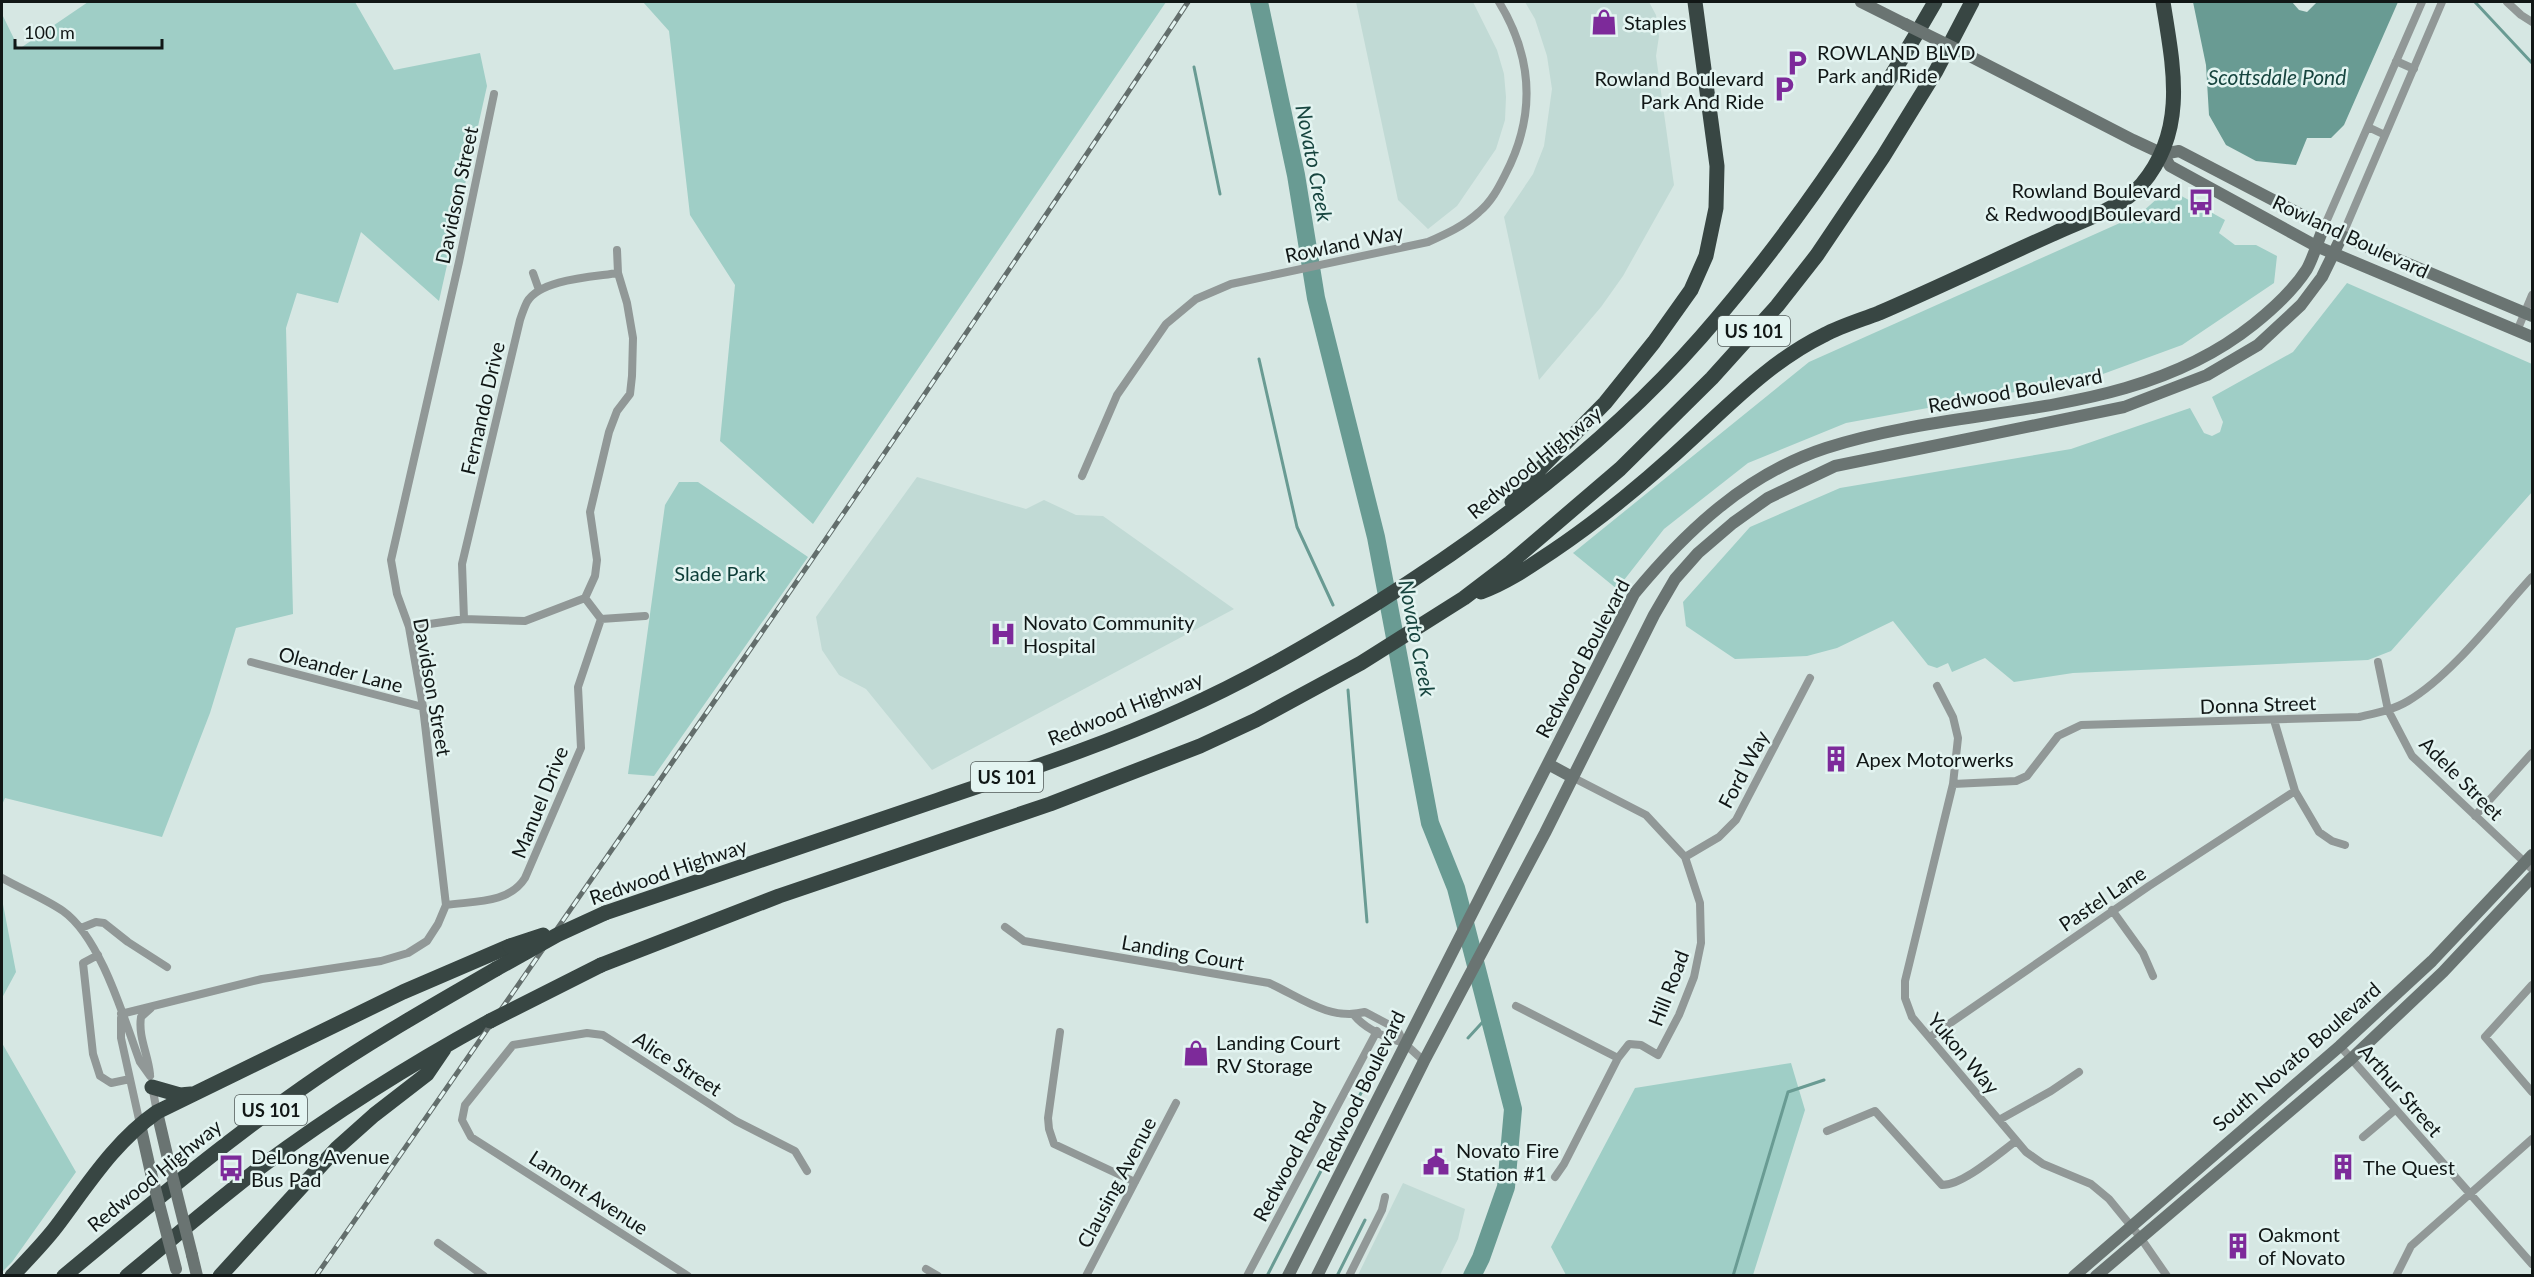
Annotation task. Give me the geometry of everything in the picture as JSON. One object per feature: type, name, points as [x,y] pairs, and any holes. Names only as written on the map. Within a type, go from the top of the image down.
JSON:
[{"type":"highway","points":[[1500,519],[1531,478],[1605,403],[1654,342],[1682,305],[1703,262],[1716,208],[1717,166],[1695,2]]},
{"type":"highway","name":"Redwood Highway","points":[[64,1275],[208,1156],[302,1088],[388,1032],[557,934],[605,913],[1107,741],[1181,711],[1240,682],[1351,619],[1428,570],[1500,519],[1592,445],[1699,339],[1788,231],[1828,176],[1935,2]]},
{"type":"highway","name":"US 101","points":[[127,1275],[213,1203],[365,1094],[447,1044],[601,965],[779,896],[1050,804],[1200,746],[1247,724],[1360,663],[1464,598],[1510,563],[1620,469],[1712,378],[1777,306],[1818,255],[1883,157],[1936,71],[1972,2]]},
{"type":"highway","points":[[1464,598],[1507,582],[1588,528],[1641,486],[1771,367],[1825,334],[1879,313],[2123,200],[2141,185],[2163,154],[2170,129],[2175,88],[2163,2]]},
{"type":"highway","points":[[12,1275],[53,1230],[114,1149],[140,1124],[157,1112],[403,992],[510,946],[605,913]]},
{"type":"highway","points":[[220,1275],[337,1148],[374,1115],[427,1074],[447,1044]]},
{"type":"highway","points":[[151,1081],[180,1095],[194,1094]]},
{"type":"main road","name":"Rowland Boulevard","points":[[1861,2],[2163,154],[2170,166],[2316,246],[2532,337]]},
{"type":"main road","name":"Rowland Boulevard","points":[[2163,154],[2179,151],[2342,236],[2529,314]]},
{"type":"main road","name":"Redwood Boulevard","points":[[1288,1275],[1634,594],[1687,534],[1723,503],[1772,472],[1826,448],[1872,436],[2120,391],[2178,370],[2230,343],[2282,300],[2308,268],[2324,227]]},
{"type":"main road","name":"Redwood Boulevard","points":[[1317,1275],[1424,1061],[1654,615],[1675,579],[1698,553],[1733,522],[1768,498],[1835,466],[2124,407],[2185,386],[2243,356],[2301,305],[2322,277],[2342,236]]},
{"type":"main road","points":[[2178,370],[2185,386]]},
{"type":"main road","points":[[2050,405],[2054,422]]},
{"type":"main road","points":[[2022,410],[2026,428]]},
{"type":"main road","points":[[1548,764],[1572,777]]},
{"type":"main road","name":"South Novato Boulevard","points":[[2074,1275],[2340,1046],[2432,961],[2530,862]]},
{"type":"main road","name":"South Novato Boulevard","points":[[2096,1275],[2351,1059],[2443,972],[2532,877]]},
{"type":"main road","points":[[157,1112],[197,1275]]},
{"type":"main road","points":[[140,1124],[177,1272]]},
{"type":"street","name":"Rowland Way","points":[[1082,476],[1117,395],[1166,324],[1181,309],[1204,294],[1255,279],[1428,242],[1449,233],[1481,211],[1496,193],[1516,153],[1526,114],[1526,76],[1518,37],[1499,2]]},
{"type":"street","name":"Redwood Boulevard","points":[[2324,227],[2422,2]]},
{"type":"street","points":[[2507,2],[2532,22]]},
{"type":"street","name":"Redwood Boulevard","points":[[2342,236],[2441,4]]},
{"type":"street","points":[[2396,61],[2414,69]]},
{"type":"street","name":"Davidson Street","points":[[446,904],[423,707],[409,627],[397,594],[391,560],[459,262],[494,94]]},
{"type":"street","points":[[2368,127],[2385,135]]},
{"type":"street","points":[[409,627],[464,619],[525,621],[585,598],[595,576],[597,560],[590,512],[609,432],[617,411],[630,394],[632,376],[633,338],[627,303],[618,273],[617,250]]},
{"type":"street","points":[[533,273],[538,290],[554,284],[618,273]]},
{"type":"street","name":"Fernando Drive","points":[[464,619],[462,564],[520,320],[527,301],[538,290]]},
{"type":"street","points":[[2517,331],[2529,314],[2532,295]]},
{"type":"street","name":"Donna Street","points":[[1953,784],[2016,781],[2027,776],[2058,736],[2081,725],[2359,717],[2388,710],[2407,702],[2436,682],[2532,577]]},
{"type":"street","points":[[585,598],[601,619],[645,616]]},
{"type":"street","name":"Manuel Drive","points":[[446,904],[507,895],[515,892],[525,878],[580,748],[578,687],[601,619]]},
{"type":"street","name":"Oleander Lane","points":[[251,662],[423,707]]},
{"type":"street","name":"Adele Street","points":[[2378,663],[2388,710],[2412,756],[2475,816],[2530,862]]},
{"type":"street","name":"Ford Way","points":[[1685,857],[1719,837],[1736,820],[1810,678]]},
{"type":"street","name":"Yukon Way","points":[[1937,686],[1953,717],[1958,738],[1953,784],[1905,981],[1905,998],[1912,1017],[2016,1141],[2043,1164],[2091,1184],[2109,1199],[2167,1275]]},
{"type":"street","points":[[2274,720],[2295,791],[2319,832],[2332,841],[2345,845]]},
{"type":"street","points":[[2475,816],[2532,753]]},
{"type":"street","name":"Hill Road","points":[[1572,777],[1646,815],[1685,857],[1700,903],[1701,943],[1694,977],[1658,1055],[1641,1044],[1629,1044],[1618,1058]]},
{"type":"street","name":"Pastel Lane","points":[[1930,1037],[2112,910],[2295,791]]},
{"type":"street","points":[[2,878],[63,912],[81,928],[98,955],[140,1062],[151,1081]]},
{"type":"street","points":[[122,1014],[262,979],[381,961],[408,953],[427,941],[438,924],[446,904]]},
{"type":"street","points":[[2112,910],[2143,953],[2153,976]]},
{"type":"street","points":[[81,928],[96,922],[104,923],[128,942],[168,967]]},
{"type":"street","name":"Landing Court","points":[[1005,927],[1024,941],[1269,983],[1312,1006],[1354,1015],[1365,1012],[1397,1029],[1404,1043],[1424,1061]]},
{"type":"street","points":[[98,955],[83,963],[93,1054],[100,1076],[111,1083],[130,1079]]},
{"type":"street","points":[[2532,985],[2485,1037],[2532,1092]]},
{"type":"street","points":[[1516,1006],[1618,1058],[1564,1164],[1555,1176]]},
{"type":"street","points":[[152,1007],[141,1017],[139,1029],[149,1059],[157,1112]]},
{"type":"street","points":[[122,1014],[121,1038],[140,1124]]},
{"type":"street","name":"Landing Court","points":[[1354,1015],[1360,1023],[1377,1030],[1389,1039],[1404,1043]]},
{"type":"street","name":"Redwood Road","points":[[1247,1275],[1377,1030]]},
{"type":"street","points":[[1060,1032],[1048,1118],[1054,1144],[1135,1182]]},
{"type":"street","name":"Alice Street","points":[[471,1137],[462,1120],[465,1105],[513,1045],[587,1033],[603,1035],[736,1121],[795,1151],[807,1171]]},
{"type":"street","name":"Arthur Street","points":[[2340,1046],[2532,1264]]},
{"type":"street","points":[[1999,1120],[2052,1092],[2079,1072]]},
{"type":"street","name":"Clausing Avenue","points":[[1086,1275],[1176,1103]]},
{"type":"street","points":[[2363,1137],[2395,1110]]},
{"type":"street","points":[[1827,1131],[1875,1111],[1942,1185],[1949,1185],[1968,1175],[2016,1141]]},
{"type":"street","name":"Lamont Avenue","points":[[471,1137],[688,1275]]},
{"type":"street","points":[[2397,1275],[2411,1246],[2532,1140]]},
{"type":"street","points":[[1349,1275],[1382,1210],[1385,1197]]},
{"type":"street","points":[[438,1243],[484,1275]]},
{"type":"street","points":[[926,1269],[938,1275]]},
{"type":"shaded area","points":[[1356,2],[1473,2],[1497,50],[1504,74],[1506,97],[1505,120],[1496,149],[1457,206],[1428,229],[1398,200]]},
{"type":"shaded area","points":[[1525,2],[1649,2],[1656,15],[1659,36],[1656,56],[1674,185],[1623,276],[1601,307],[1539,380],[1504,217],[1533,174],[1544,146],[1552,89],[1547,56],[1535,19]]},
{"type":"shaded area","name":"Novato Community Hospital","points":[[917,477],[1026,509],[1044,500],[1076,515],[1103,516],[1234,609],[932,770],[866,689],[839,675],[822,650],[816,617]]},
{"type":"shaded area","points":[[1403,1183],[1465,1209],[1458,1239],[1440,1275],[1358,1275]]},
{"type":"green space","points":[[88,2],[355,2],[394,70],[480,53],[487,86],[439,301],[361,232],[338,303],[297,293],[286,328],[293,614],[236,628],[210,713],[162,837],[5,798],[2,805],[2,14],[19,49]]},
{"type":"green space","points":[[643,2],[1166,2],[813,524],[720,441],[735,285],[690,215],[669,31]]},
{"type":"green space","points":[[2176,193],[2225,220],[2219,233],[2235,245],[2256,245],[2277,256],[2274,283],[2182,345],[2092,378],[1846,423],[1748,463],[1664,529],[1617,589],[1573,553],[1809,362],[2140,214],[2160,196]]},
{"type":"green space","points":[[2347,283],[2532,364],[2532,492],[2391,651],[2368,660],[2073,673],[2014,682],[1985,658],[1952,672],[1948,663],[1937,668],[1928,665],[1893,621],[1837,648],[1807,656],[1735,659],[1686,626],[1683,602],[1750,527],[1840,488],[2071,449],[2190,408],[2204,433],[2212,436],[2220,432],[2223,422],[2212,397],[2293,352]]},
{"type":"green space","name":"Slade Park","points":[[679,482],[698,482],[808,557],[654,776],[628,774],[665,505]]},
{"type":"green space","points":[[2,899],[16,972],[2,998]]},
{"type":"green space","points":[[2,1043],[76,1172],[12,1262],[2,1272]]},
{"type":"green space","points":[[1791,1063],[1805,1110],[1753,1275],[1566,1275],[1551,1247],[1635,1088]]},
{"type":"water","name":"Scottsdale Pond","points":[[2193,2],[2292,2],[2299,10],[2307,12],[2317,2],[2398,2],[2344,125],[2331,138],[2307,138],[2296,165],[2256,161],[2226,145],[2209,115],[2206,65]]},
{"type":"waterway","name":"Novato Creek","points":[[1259,2],[1296,175],[1316,298],[1376,537],[1430,823],[1456,888],[1513,1109],[1506,1187],[1481,1258],[1472,1276]]},
{"type":"waterway","points":[[2475,2],[2532,63]]},
{"type":"waterway","points":[[1194,67],[1220,194]]},
{"type":"waterway","points":[[1259,359],[1297,527],[1333,605]]},
{"type":"waterway","points":[[1348,690],[1367,922]]},
{"type":"waterway","points":[[1468,1038],[1490,1014]]},
{"type":"waterway","points":[[1267,1276],[1382,1052]]},
{"type":"waterway","points":[[1733,1276],[1788,1092],[1824,1080]]},
{"type":"waterway","points":[[1337,1276],[1365,1220]]},
{"type":"railway","points":[[316,1276],[865,482],[1188,2]]},
{"type":"place","name":"Staples","points":[[1604,22]]},
{"type":"place","name":"ROWLAND BLVD Park and Ride","points":[[1797,63]]},
{"type":"place","name":"Rowland Boulevard Park And Ride","points":[[1784,89]]},
{"type":"place","name":"Rowland Boulevard & Redwood Boulevard","points":[[2201,202]]},
{"type":"place","name":"Novato Community Hospital","points":[[1003,634]]},
{"type":"place","name":"Apex Motorwerks","points":[[1836,759]]},
{"type":"place","name":"Landing Court RV Storage","points":[[1196,1053]]},
{"type":"place","name":"Novato Fire Station #1","points":[[1436,1162]]},
{"type":"place","name":"The Quest","points":[[2343,1167]]},
{"type":"place","name":"DeLong Avenue Bus Pad","points":[[231,1168]]},
{"type":"place","name":"Oakmont of Novato","points":[[2238,1246]]}]
